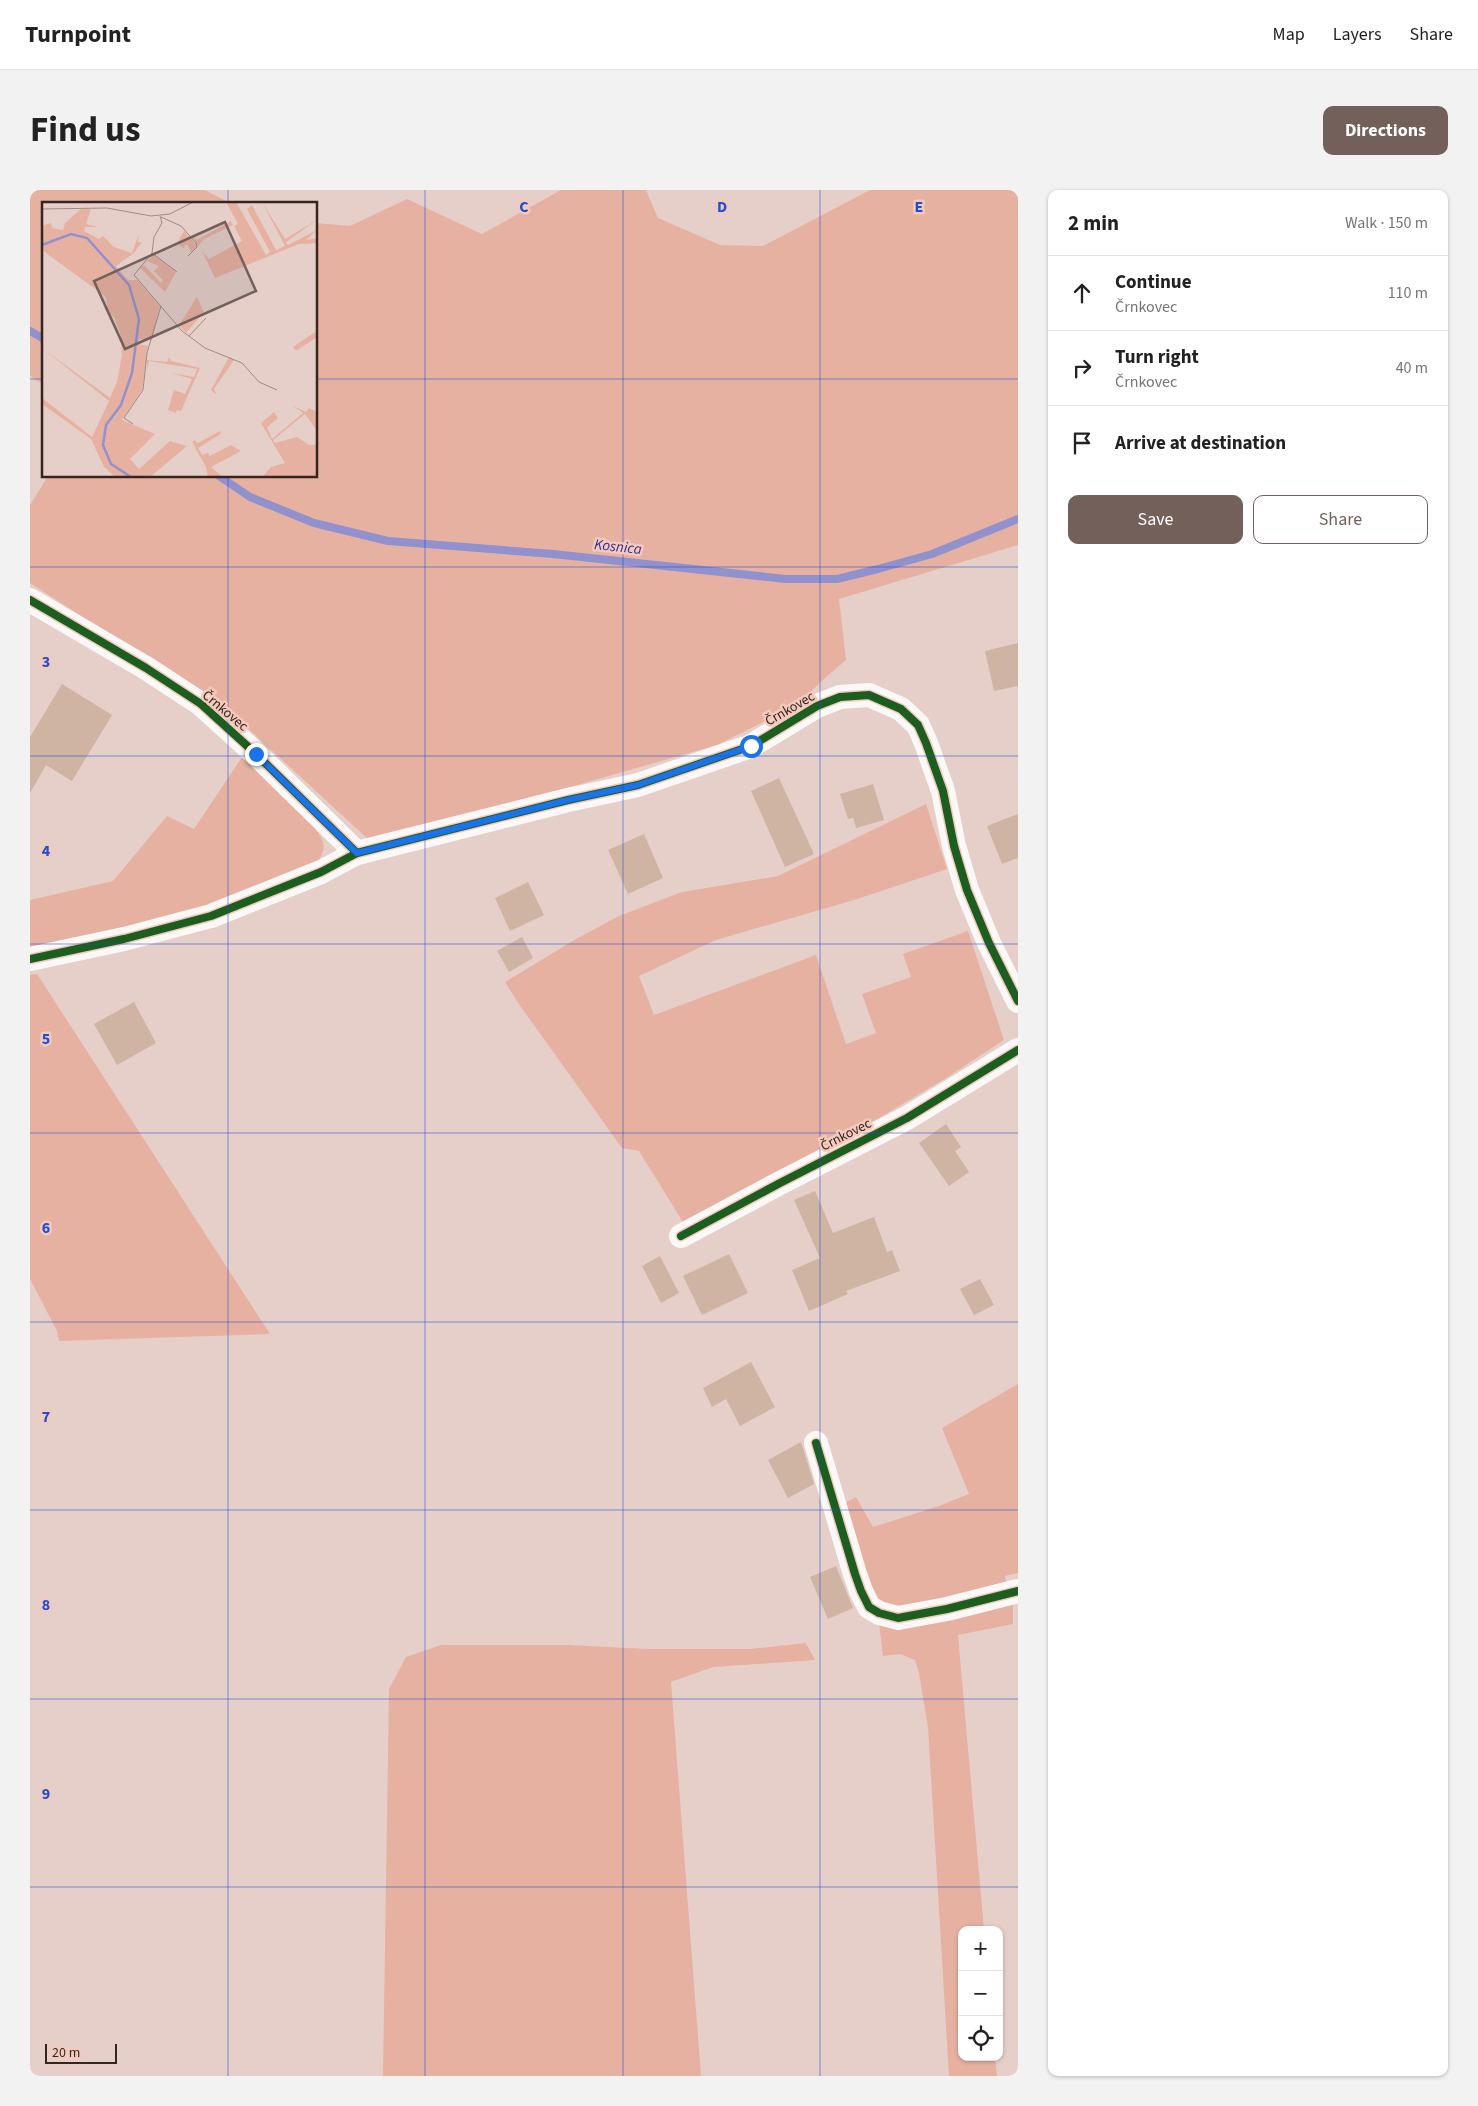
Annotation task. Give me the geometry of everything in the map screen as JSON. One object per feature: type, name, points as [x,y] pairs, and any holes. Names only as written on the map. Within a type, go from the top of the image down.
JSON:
[{"type":"street","name":"Črnkovec","points":[[30,600],[146,668],[201,704],[256,754],[357,853]]},
{"type":"street","name":"Črnkovec","points":[[30,959],[124,939],[211,916],[321,872],[357,853],[568,800],[638,785],[751,746],[817,706],[840,697],[869,695],[901,709],[918,725],[943,792],[954,846],[967,890],[989,943],[1018,1001]]},
{"type":"street","name":"Črnkovec","points":[[681,1236],[907,1118],[1018,1050]]},
{"type":"street","points":[[816,1443],[858,1583],[869,1607],[879,1613],[898,1618],[947,1609],[1018,1591]]},
{"type":"shaded area","points":[[30,190],[205,190],[228,202],[42,202],[42,384],[30,376]]},
{"type":"shaded area","points":[[561,190],[646,190],[658,218],[720,245],[763,246],[870,190],[1018,190],[1018,545],[839,599],[846,660],[796,706],[717,745],[563,789],[369,840],[228,710],[30,583],[30,505],[47,478],[318,478],[318,223],[350,226],[407,199],[482,234]]},
{"type":"shaded area","points":[[242,757],[314,827],[324,844],[323,852],[318,862],[203,908],[149,923],[30,947],[30,900],[113,881],[167,816],[194,829]]},
{"type":"shaded area","points":[[926,804],[947,869],[854,900],[716,940],[639,976],[654,1015],[816,955],[846,1044],[876,1033],[862,994],[911,977],[903,954],[968,931],[1004,1040],[946,1078],[879,1118],[683,1222],[639,1151],[622,1148],[505,982],[576,939],[619,916],[682,892],[778,876]]},
{"type":"shaded area","points":[[37,974],[270,1334],[59,1341],[57,1331],[30,1279],[30,975]]},
{"type":"shaded area","points":[[1018,1384],[1018,1573],[1005,1576],[1007,1587],[900,1607],[877,1603],[841,1505],[856,1497],[873,1527],[939,1506],[969,1494],[942,1428]]},
{"type":"shaded area","points":[[1013,1602],[1013,1624],[958,1635],[984,1926],[958,1926],[958,2061],[995,2061],[997,2076],[949,2076],[928,1727],[915,1660],[900,1654],[883,1656],[879,1624]]},
{"type":"shaded area","points":[[806,1643],[815,1660],[713,1667],[671,1682],[701,2076],[383,2076],[389,1689],[406,1657],[441,1645],[568,1645],[646,1649],[751,1649]]},
{"type":"building","points":[[1018,643],[1018,686],[994,691],[985,651]]},
{"type":"building","points":[[62,684],[112,715],[72,781],[46,765],[30,793],[30,737]]},
{"type":"building","points":[[779,778],[814,854],[785,867],[751,791]]},
{"type":"building","points":[[873,784],[884,820],[856,828],[853,818],[848,819],[840,794]]},
{"type":"building","points":[[1018,814],[1018,858],[1002,864],[987,826]]},
{"type":"building","points":[[644,834],[663,878],[628,894],[608,850]]},
{"type":"building","points":[[528,882],[544,915],[510,931],[495,898]]},
{"type":"building","points":[[522,937],[533,958],[509,972],[497,951]]},
{"type":"building","points":[[134,1002],[156,1043],[117,1065],[94,1024]]},
{"type":"building","points":[[946,1124],[961,1147],[955,1151],[969,1172],[949,1186],[919,1143]]},
{"type":"building","points":[[815,1191],[833,1233],[874,1217],[887,1252],[892,1250],[900,1271],[846,1291],[848,1294],[809,1311],[792,1270],[820,1258],[794,1200]]},
{"type":"building","points":[[729,1254],[748,1293],[702,1315],[683,1276]]},
{"type":"building","points":[[660,1256],[679,1293],[661,1303],[642,1266]]},
{"type":"building","points":[[980,1279],[994,1305],[974,1315],[960,1289]]},
{"type":"building","points":[[751,1362],[775,1407],[740,1426],[726,1399],[712,1407],[703,1388]]},
{"type":"building","points":[[801,1442],[814,1484],[788,1498],[768,1460]]},
{"type":"building","points":[[836,1566],[853,1608],[828,1619],[810,1577]]},
{"type":"waterway","name":"Kosnica","points":[[30,331],[42,338]]},
{"type":"waterway","name":"Kosnica","points":[[222,478],[250,497],[314,523],[388,541],[553,554],[786,579],[837,579],[878,569],[932,554],[1018,519]]},
{"type":"cycle path","points":[[30,600],[146,668],[201,704],[256,754],[357,853]]},
{"type":"cycle path","points":[[30,959],[124,939],[211,916],[321,872],[357,853],[568,800],[638,785],[751,746],[817,706],[840,697],[869,695],[901,709],[918,725],[943,791],[954,846],[967,890],[989,943],[1018,1001]]},
{"type":"cycle path","points":[[681,1236],[907,1118],[1018,1050]]},
{"type":"cycle path","points":[[816,1443],[855,1574],[869,1607],[879,1613],[898,1618],[947,1609],[1018,1591]]},
{"type":"route","points":[[256,754],[357,853],[568,800],[638,785],[751,746]]}]
